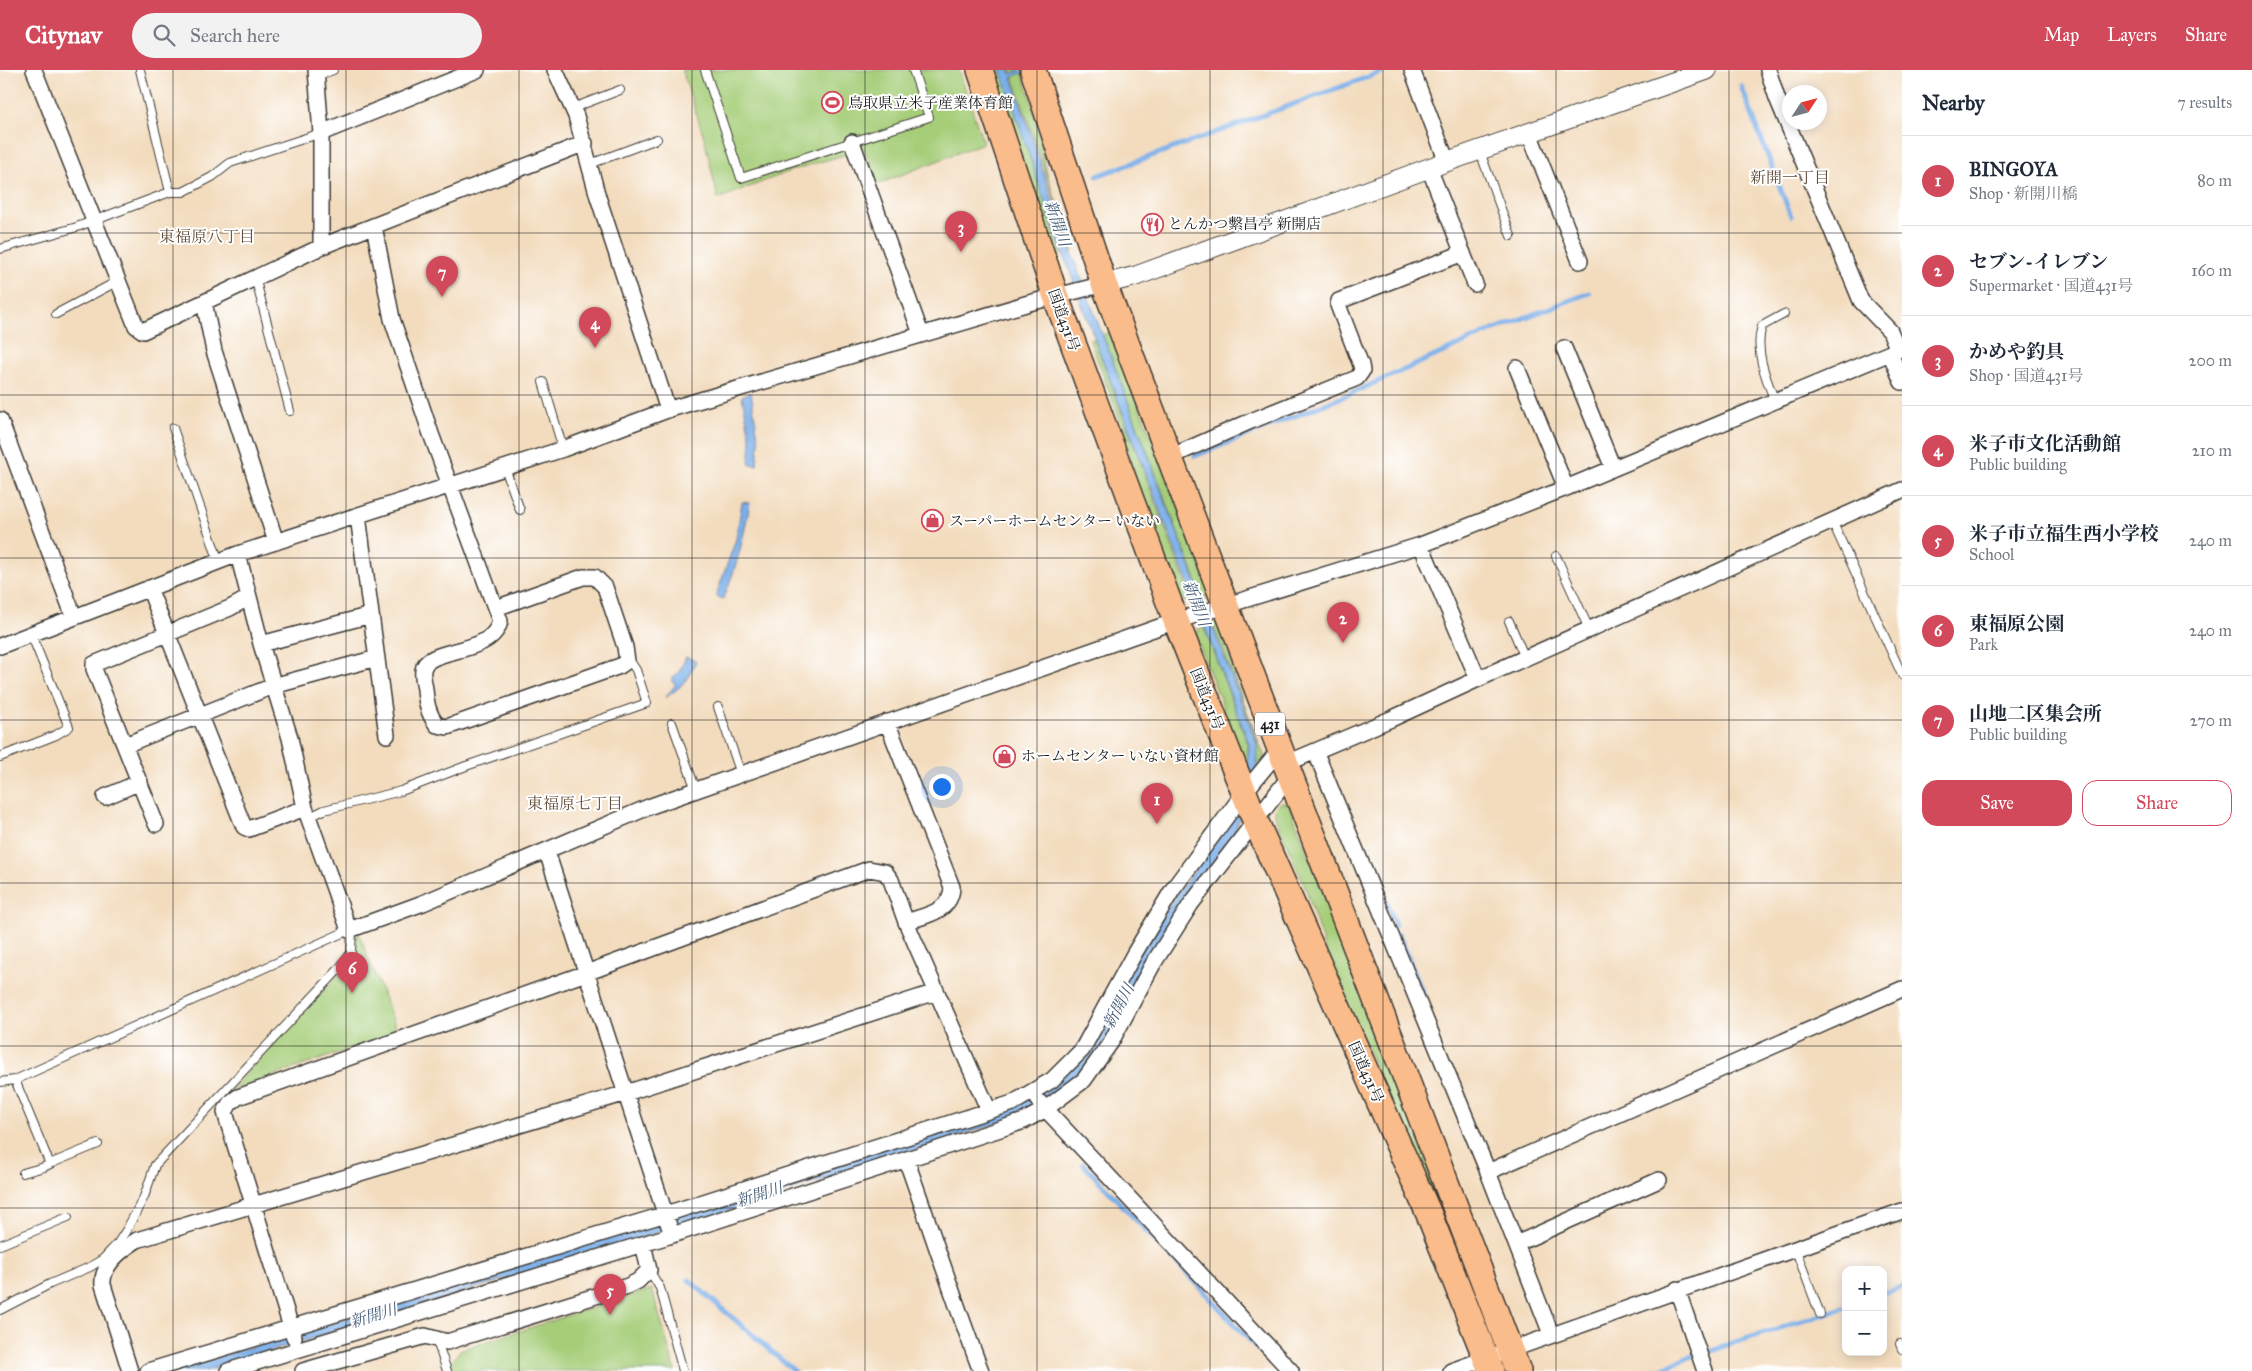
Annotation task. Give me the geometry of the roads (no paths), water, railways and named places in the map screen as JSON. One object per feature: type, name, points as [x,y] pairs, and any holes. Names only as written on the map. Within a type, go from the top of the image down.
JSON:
[{"type":"highway","name":"国道431号","points":[[980,70],[1178,621],[1247,800],[1428,1212],[1488,1364]]},
{"type":"highway","name":"431","points":[[1033,71],[1099,285],[1170,457],[1280,765],[1514,1360]]},
{"type":"street","points":[[34,70],[136,326],[143,331],[321,247],[585,143]]},
{"type":"street","points":[[322,133],[477,70]]},
{"type":"street","points":[[554,70],[573,108],[585,143],[598,198],[668,410]]},
{"type":"street","points":[[1412,70],[1463,253],[1475,284]]},
{"type":"street","points":[[0,646],[238,554],[563,449],[668,410],[921,334],[1136,276],[1438,165],[1708,70]]},
{"type":"street","points":[[1768,70],[1777,98],[1861,302],[1890,331],[1897,351],[1902,382]]},
{"type":"street","points":[[316,74],[322,133],[321,247]]},
{"type":"street","points":[[1529,133],[1580,261]]},
{"type":"street","points":[[852,142],[921,334]]},
{"type":"street","points":[[374,226],[392,319],[450,486],[500,621],[494,636],[483,643],[434,658],[425,664],[423,670],[429,714],[437,725],[447,727],[620,666],[624,664],[627,658],[605,587],[595,577],[583,577],[496,608]]},
{"type":"street","points":[[1170,457],[1251,421],[1357,378],[1362,371],[1361,364],[1338,305],[1339,301],[1463,253]]},
{"type":"street","points":[[204,302],[214,351],[276,542]]},
{"type":"street","points":[[1564,348],[1613,468]]},
{"type":"street","points":[[238,554],[261,644],[290,738],[308,812],[351,930],[423,903],[652,806],[696,790],[1178,621],[1421,545],[1566,488],[1897,351]]},
{"type":"street","points":[[1517,368],[1566,488]]},
{"type":"street","points":[[0,420],[74,617]]},
{"type":"street","points":[[148,1371],[295,1339],[643,1244],[669,1225],[989,1111],[1013,1103],[1039,1101],[1084,1080],[1099,1061],[1173,889],[1221,824],[1280,765],[1316,753],[1902,490]]},
{"type":"street","points":[[358,516],[387,735]]},
{"type":"street","points":[[1421,545],[1478,679]]},
{"type":"street","points":[[149,588],[241,821],[246,829],[308,812]]},
{"type":"street","points":[[156,824],[94,669],[94,664],[230,608],[248,598]]},
{"type":"street","points":[[261,644],[371,615]]},
{"type":"street","points":[[125,745],[273,686],[377,658]]},
{"type":"street","points":[[888,722],[952,887],[951,898],[947,904],[906,922]]},
{"type":"street","points":[[1316,753],[1488,1172],[1551,1334]]},
{"type":"street","points":[[228,1371],[295,1339],[669,1225],[906,1159],[1024,1121],[1058,1076],[1082,1050],[1144,959],[1191,904],[1247,800],[1280,765]]},
{"type":"street","points":[[105,797],[140,782]]},
{"type":"street","points":[[547,852],[669,1225]]},
{"type":"street","points":[[295,1339],[225,1112],[230,1103],[238,1097],[586,973],[869,869],[885,872],[891,880],[906,922],[989,1111]]},
{"type":"street","points":[[1488,1172],[1902,989]]},
{"type":"street","points":[[130,1371],[103,1285],[102,1274],[127,1246],[137,1240],[626,1093],[936,992]]},
{"type":"street","points":[[1039,1101],[1291,1371]]},
{"type":"street","points":[[906,1159],[942,1260],[954,1301],[981,1371]]},
{"type":"street","points":[[1516,1244],[1659,1180]]},
{"type":"street","points":[[1451,1371],[1514,1360],[1551,1334],[1902,1210]]},
{"type":"street","points":[[303,1371],[424,1336],[437,1341],[453,1341],[628,1286],[644,1276],[649,1270],[643,1244]]},
{"type":"street","points":[[1677,1289],[1705,1371]]},
{"type":"lane","points":[[140,70],[170,192]]},
{"type":"lane","points":[[316,74],[333,70]]},
{"type":"lane","points":[[705,70],[741,178],[929,117],[913,70]]},
{"type":"lane","points":[[573,108],[620,90]]},
{"type":"lane","points":[[0,249],[77,227],[93,219],[170,192],[183,192],[191,189],[230,163],[322,133]]},
{"type":"lane","points":[[590,164],[657,139]]},
{"type":"lane","points":[[1479,151],[1511,236]]},
{"type":"lane","points":[[255,278],[290,411]]},
{"type":"lane","points":[[56,314],[118,281]]},
{"type":"lane","points":[[1775,401],[1762,361],[1759,335],[1762,326],[1784,314]]},
{"type":"lane","points":[[543,382],[563,449]]},
{"type":"lane","points":[[173,428],[219,562]]},
{"type":"lane","points":[[505,468],[520,510]]},
{"type":"lane","points":[[1832,521],[1902,674]]},
{"type":"lane","points":[[1556,556],[1589,629]]},
{"type":"lane","points":[[1509,622],[1525,658]]},
{"type":"lane","points":[[0,758],[56,735],[69,727],[31,634]]},
{"type":"lane","points":[[308,812],[324,810],[401,791],[466,766],[647,703],[636,670],[627,658]]},
{"type":"lane","points":[[718,707],[742,774]]},
{"type":"lane","points":[[672,723],[696,790]]},
{"type":"lane","points":[[0,1082],[15,1080],[351,930],[351,953],[339,969],[155,1165],[144,1197],[118,1243],[103,1259],[90,1267],[50,1284],[0,1310]]},
{"type":"lane","points":[[15,1080],[47,1160],[52,1163]]},
{"type":"lane","points":[[23,1173],[44,1167],[98,1144]]},
{"type":"lane","points":[[0,1245],[68,1217]]},
{"type":"lane","points":[[1795,1248],[1820,1314]]},
{"type":"lane","points":[[649,1270],[660,1288],[683,1371]]},
{"type":"lane","points":[[437,1341],[447,1371]]},
{"type":"water","name":"新開川","points":[[1001,70],[1010,70],[1011,74],[1022,70],[1030,70],[1012,77],[1057,214],[1257,744],[1257,771],[1233,836],[1182,904],[1159,940],[1102,1046],[1072,1084],[1023,1115],[741,1207],[206,1371],[172,1371],[502,1271],[1048,1090],[1180,890],[1220,836],[1247,768],[1249,744],[1086,316],[1044,200]]},
{"type":"water","points":[[751,392],[759,443],[757,465],[749,464],[751,442],[742,396]]},
{"type":"water","points":[[742,502],[750,503],[748,515],[736,564],[723,599],[716,596],[736,539]]},
{"type":"water","points":[[686,657],[696,661],[693,668],[684,683],[665,698],[676,684],[671,681],[680,670]]},
{"type":"waterway","points":[[1097,176],[1387,70]]},
{"type":"waterway","points":[[1741,86],[1791,216]]},
{"type":"waterway","points":[[1195,456],[1350,394],[1495,329],[1589,293]]},
{"type":"waterway","points":[[1365,847],[1395,925]]},
{"type":"waterway","points":[[1399,934],[1425,999]]},
{"type":"waterway","points":[[1083,1164],[1279,1371]]},
{"type":"waterway","points":[[689,1280],[794,1371]]},
{"type":"waterway","points":[[1887,1292],[1902,1287]]},
{"type":"waterway","points":[[1708,1351],[1842,1308]]},
{"type":"waterway","points":[[1657,1371],[1694,1355]]},
{"type":"place","name":"鳥取県立米子産業体育館","points":[[832,103]]},
{"type":"place","name":"とんかつ繫昌亭 新開店","points":[[1152,224]]},
{"type":"place","name":"かめや釣具","points":[[961,252]]},
{"type":"place","name":"山地二区集会所","points":[[442,297]]},
{"type":"place","name":"米子市文化活動館","points":[[595,348]]},
{"type":"place","name":"スーパーホームセンター いない","points":[[933,521]]},
{"type":"place","name":"セブン-イレブン","points":[[1343,643]]},
{"type":"place","name":"ホームセンター いない資材館","points":[[1005,756]]},
{"type":"place","name":"BINGOYA","points":[[1157,824]]},
{"type":"place","name":"東福原公園","points":[[352,993]]},
{"type":"place","name":"米子市立福生西小学校","points":[[610,1315]]},
{"type":"district","name":"新開一丁目","points":[[1790,177]]},
{"type":"district","name":"東福原八丁目","points":[[207,236]]},
{"type":"district","name":"東福原七丁目","points":[[575,803]]}]
